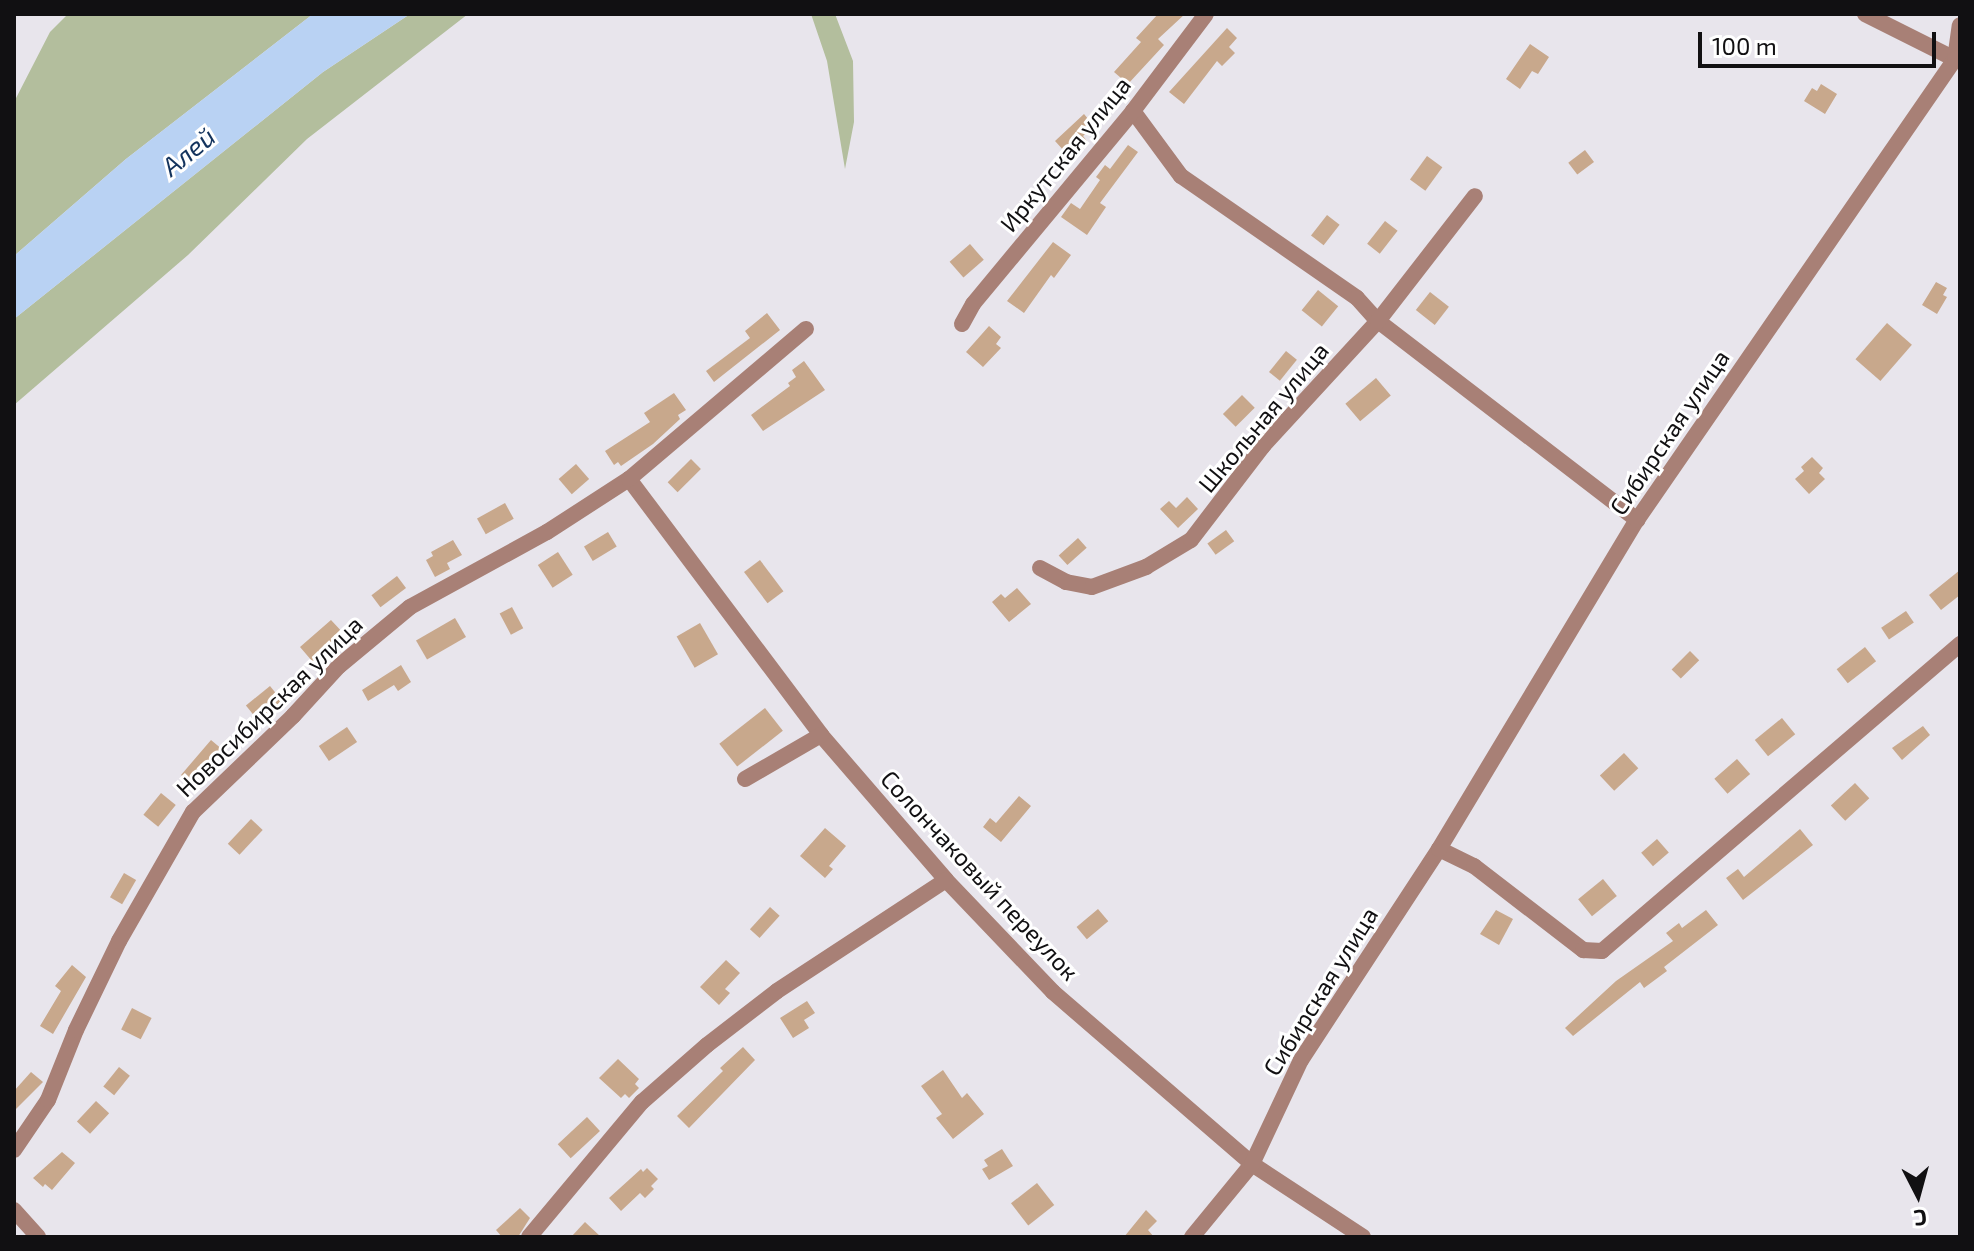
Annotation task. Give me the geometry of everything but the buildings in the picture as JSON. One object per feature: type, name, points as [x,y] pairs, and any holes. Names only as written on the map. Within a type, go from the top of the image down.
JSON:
[{"type":"street","name":"Иркутская улица","points":[[962,324],[973,304],[1133,111],[1206,14]]},
{"type":"street","points":[[1865,14],[1958,59],[1960,25]]},
{"type":"street","name":"Сибирская улица","points":[[1192,1237],[1252,1164],[1301,1060],[1439,849],[1637,520],[1958,59]]},
{"type":"street","points":[[1133,111],[1181,176],[1357,298],[1378,321],[1637,520]]},
{"type":"street","name":"Школьная улица","points":[[1040,568],[1066,582],[1092,587],[1146,567],[1191,540],[1262,447],[1378,321],[1475,196]]},
{"type":"street","name":"Новосибирская улица","points":[[14,1150],[48,1100],[76,1030],[119,941],[193,812],[293,716],[339,666],[410,607],[547,532],[629,479],[806,329]]},
{"type":"street","name":"Солончаковый переулок","points":[[629,479],[821,735],[946,880],[1053,992],[1252,1164],[1363,1237]]},
{"type":"street","points":[[1439,849],[1474,866],[1583,950],[1602,951],[1960,644]]},
{"type":"street","points":[[745,779],[821,735]]},
{"type":"street","points":[[529,1237],[642,1102],[707,1045],[777,991],[946,880]]},
{"type":"street","points":[[14,1210],[38,1237]]},
{"type":"green space","points":[[68,14],[313,14],[126,159],[14,256],[14,102],[50,32]]},
{"type":"green space","points":[[410,14],[468,14],[307,139],[188,255],[14,405],[14,319],[323,72]]},
{"type":"green space","points":[[811,14],[835,14],[853,61],[854,122],[845,169],[827,61]]},
{"type":"water","name":"Алей","points":[[313,14],[410,14],[323,72],[14,319],[14,256],[126,159]]}]
